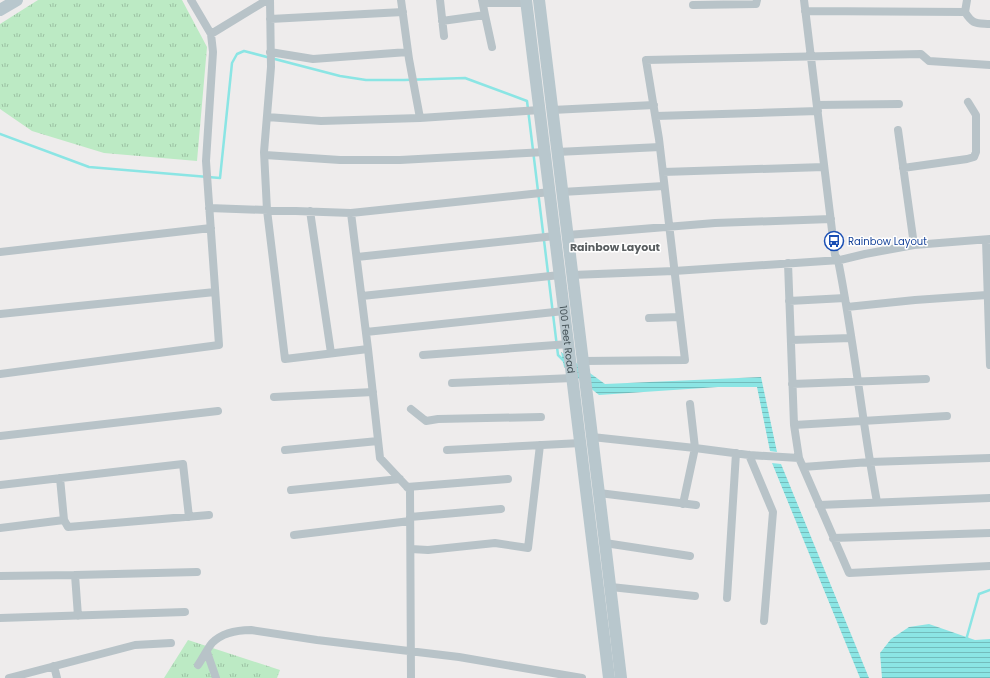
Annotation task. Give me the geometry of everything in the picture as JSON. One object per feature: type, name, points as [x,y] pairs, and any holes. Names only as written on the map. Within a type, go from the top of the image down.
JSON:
[{"type":"main road","points":[[0,10],[17,0]]},
{"type":"main road","name":"100 Feet Road","points":[[531,1],[552,110],[562,192],[560,275],[564,311],[575,344],[583,361],[611,587],[620,678]]},
{"type":"main road","name":"100 Feet Road","points":[[531,1],[540,110],[550,192],[572,275],[575,344],[573,378],[609,678]]},
{"type":"street","points":[[0,374],[219,345],[206,161],[213,52],[211,34],[192,0]]},
{"type":"street","points":[[211,34],[268,0],[271,67],[265,156],[267,210],[285,359],[368,349]]},
{"type":"street","points":[[401,0],[408,52],[420,118]]},
{"type":"street","points":[[440,0],[444,36]]},
{"type":"street","points":[[693,5],[756,4],[757,0]]},
{"type":"street","points":[[804,0],[835,255],[838,260],[846,298],[877,502]]},
{"type":"street","points":[[967,0],[966,12],[970,20],[975,23],[990,24]]},
{"type":"street","points":[[492,47],[482,1],[531,1]]},
{"type":"street","points":[[805,11],[966,12]]},
{"type":"street","points":[[270,19],[403,12]]},
{"type":"street","points":[[442,21],[485,15]]},
{"type":"street","points":[[270,52],[313,59],[408,52]]},
{"type":"street","points":[[583,361],[685,360],[656,116],[646,60],[921,54],[929,61],[990,65]]},
{"type":"street","points":[[903,168],[974,157],[976,152],[976,116],[968,102]]},
{"type":"street","points":[[656,116],[899,104]]},
{"type":"street","points":[[552,110],[654,105]]},
{"type":"street","points":[[267,117],[321,121],[420,118],[540,110]]},
{"type":"street","points":[[898,130],[914,245]]},
{"type":"street","points":[[557,152],[660,147]]},
{"type":"street","points":[[265,156],[340,160],[392,160],[545,152]]},
{"type":"street","points":[[663,172],[824,167]]},
{"type":"street","points":[[562,192],[664,186]]},
{"type":"street","points":[[209,208],[351,213],[550,192]]},
{"type":"street","points":[[310,211],[331,353]]},
{"type":"street","points":[[351,213],[380,458],[410,490],[412,678]]},
{"type":"street","points":[[357,257],[561,235],[715,223],[831,220]]},
{"type":"street","points":[[0,252],[211,228]]},
{"type":"street","points":[[572,275],[674,271],[842,260],[914,245],[988,240],[990,365]]},
{"type":"street","points":[[788,263],[794,425],[799,458],[849,573],[990,566]]},
{"type":"street","points":[[362,296],[560,275]]},
{"type":"street","points":[[0,314],[216,292]]},
{"type":"street","points":[[847,307],[915,300],[988,295]]},
{"type":"street","points":[[789,301],[846,298]]},
{"type":"street","points":[[366,332],[564,311]]},
{"type":"street","points":[[649,318],[680,317]]},
{"type":"street","points":[[791,340],[852,338]]},
{"type":"street","points":[[423,355],[575,344]]},
{"type":"street","points":[[452,383],[573,378]]},
{"type":"street","points":[[792,384],[926,379]]},
{"type":"street","points":[[274,397],[373,392]]},
{"type":"street","points":[[683,504],[695,448],[690,404]]},
{"type":"street","points":[[411,409],[426,421],[438,419],[541,417]]},
{"type":"street","points":[[0,436],[218,411]]},
{"type":"street","points":[[794,425],[946,416]]},
{"type":"street","points":[[592,437],[749,455],[799,458]]},
{"type":"street","points":[[285,450],[378,441]]},
{"type":"street","points":[[447,450],[580,443]]},
{"type":"street","points":[[411,549],[428,550],[495,543],[528,548],[540,445]]},
{"type":"street","points":[[727,598],[736,453]]},
{"type":"street","points":[[749,455],[773,512],[764,621]]},
{"type":"street","points":[[803,467],[870,462],[990,458]]},
{"type":"street","points":[[0,485],[183,464],[190,517]]},
{"type":"street","points":[[60,478],[64,520],[68,527],[209,515]]},
{"type":"street","points":[[291,490],[400,479]]},
{"type":"street","points":[[407,487],[508,479]]},
{"type":"street","points":[[599,493],[696,505]]},
{"type":"street","points":[[819,505],[990,498]]},
{"type":"street","points":[[294,535],[410,519],[502,509]]},
{"type":"street","points":[[0,528],[64,520]]},
{"type":"street","points":[[833,538],[990,533]]},
{"type":"street","points":[[605,543],[690,556]]},
{"type":"street","points":[[0,576],[197,572]]},
{"type":"street","points":[[75,575],[78,616]]},
{"type":"street","points":[[611,587],[695,596]]},
{"type":"street","points":[[0,618],[185,612]]},
{"type":"street","points":[[198,665],[211,644],[217,639],[228,633],[251,630],[317,640],[459,657],[526,670],[582,678]]},
{"type":"street","points":[[8,678],[135,645],[171,643]]},
{"type":"street","points":[[207,652],[216,678]]},
{"type":"street","points":[[54,666],[57,678]]},
{"type":"street","points":[[523,678],[526,670]]},
{"type":"green space","points":[[38,0],[182,0],[207,47],[197,161],[104,153],[32,131],[0,109],[0,24]]},
{"type":"green space","points":[[188,640],[280,670],[277,678],[164,678]]},
{"type":"water","points":[[561,352],[605,384],[761,377],[777,452],[770,451],[757,387],[718,387],[599,395],[564,367]]},
{"type":"water","points":[[772,463],[781,464],[869,678],[860,678]]},
{"type":"water","points":[[929,624],[975,640],[990,639],[990,678],[882,678],[880,653],[891,639],[909,627]]},
{"type":"waterway","points":[[0,134],[89,167],[220,178],[232,63],[237,54],[244,51],[340,76],[366,80],[465,78],[527,101],[558,355],[565,362]]},
{"type":"waterway","points":[[966,640],[979,594],[990,590]]},
{"type":"place","name":"Rainbow Layout","points":[[834,241]]},
{"type":"district","name":"Rainbow Layout","points":[[615,247]]}]
